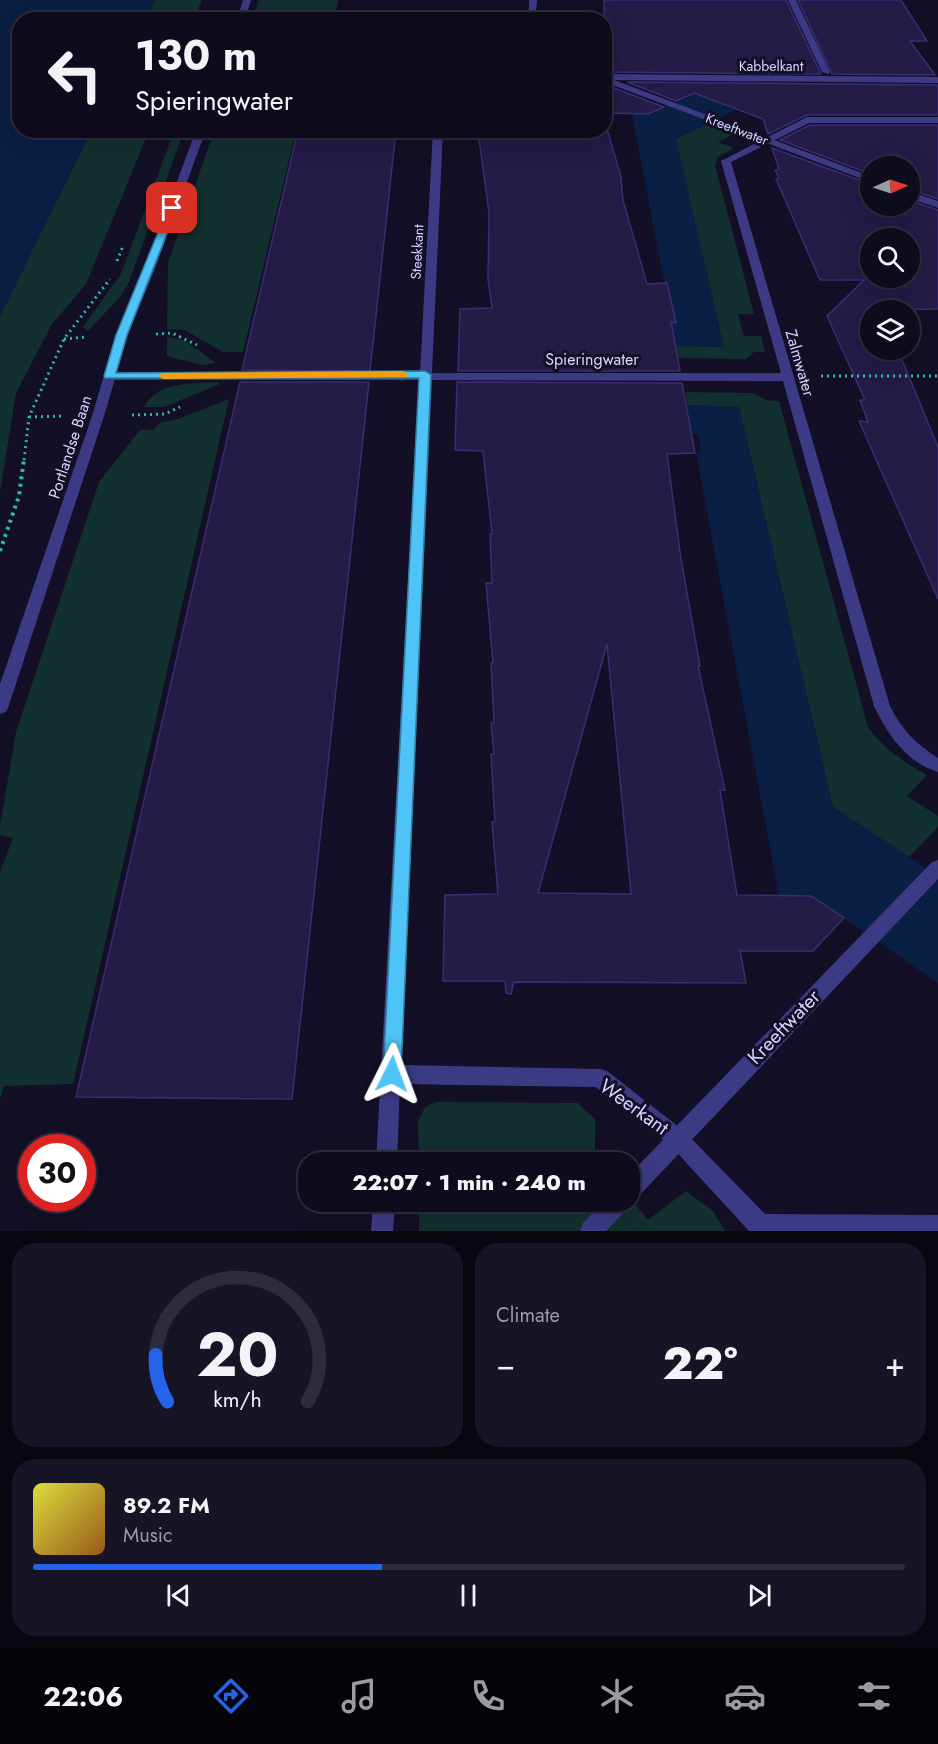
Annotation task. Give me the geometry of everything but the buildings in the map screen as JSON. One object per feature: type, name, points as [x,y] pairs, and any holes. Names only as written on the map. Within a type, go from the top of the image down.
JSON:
[{"type":"street","points":[[792,0],[826,72]]},
{"type":"street","name":"Kabbelkant","points":[[612,78],[938,80]]},
{"type":"street","name":"Kreeftwater","points":[[612,81],[860,175]]},
{"type":"street","name":"Zalmwater","points":[[938,120],[807,120],[726,161],[882,706],[891,729],[918,754],[938,766]]},
{"type":"street","name":"Portlandse Baan","points":[[0,708],[122,335],[152,266],[198,138]]},
{"type":"street","name":"Steekkant","points":[[425,375],[438,138]]},
{"type":"street","points":[[920,198],[938,205]]},
{"type":"street","points":[[387,1152],[425,375]]},
{"type":"street","name":"Spieringwater","points":[[109,376],[787,376]]},
{"type":"street","name":"Kreeftwater","points":[[640,1178],[938,867]]},
{"type":"street","name":"Weerkant","points":[[392,1074],[600,1078],[677,1138],[760,1228]]},
{"type":"street","points":[[382,1231],[383,1212]]},
{"type":"street","points":[[591,1231],[609,1212]]},
{"type":"street","points":[[760,1228],[938,1226]]},
{"type":"path","points":[[114,268],[127,236]]},
{"type":"path","points":[[0,550],[19,496],[29,417],[64,339],[110,279]]},
{"type":"path","points":[[64,339],[172,333],[185,338],[246,375]]},
{"type":"path","points":[[787,376],[938,376]]},
{"type":"green space","points":[[155,0],[202,0],[197,12],[149,12]]},
{"type":"green space","points":[[259,0],[338,0],[336,12],[255,12]]},
{"type":"green space","points":[[707,124],[734,134],[718,142],[734,148],[718,157],[715,165],[754,314],[738,314],[744,336],[761,336],[765,352],[754,352],[746,359],[678,358],[676,346],[724,347],[675,139]]},
{"type":"green space","points":[[88,138],[146,138],[86,284],[52,324],[16,393],[0,492],[0,316]]},
{"type":"green space","points":[[171,138],[181,138],[129,282],[121,296],[88,331],[83,327],[121,274]]},
{"type":"green space","points":[[212,138],[294,138],[243,352],[223,352],[185,330],[167,329],[168,263]]},
{"type":"green space","points":[[167,337],[184,340],[216,363],[202,365],[167,356]]},
{"type":"green space","points":[[217,382],[220,384],[164,407],[144,407],[157,392],[166,388]]},
{"type":"green space","points":[[686,392],[752,393],[766,400],[779,401],[868,727],[895,754],[927,775],[907,796],[938,816],[938,827],[909,857],[833,807],[739,407],[687,405]]},
{"type":"green space","points":[[229,399],[73,1084],[4,1086],[0,1099],[0,872],[13,838],[0,835],[0,826],[16,732],[99,482],[140,430],[154,430],[159,423],[178,419]]},
{"type":"green space","points":[[436,1102],[578,1103],[595,1119],[595,1152],[419,1152],[418,1121],[425,1107]]},
{"type":"green space","points":[[686,1191],[713,1211],[725,1231],[419,1231],[419,1212],[640,1210],[648,1220]]},
{"type":"water","points":[[0,0],[155,0],[149,12],[12,12],[12,138],[88,138],[0,316]]},
{"type":"water","points":[[706,87],[750,103],[676,139],[724,347],[676,346],[671,322],[676,322],[673,308],[669,308],[632,114],[648,114]]},
{"type":"water","points":[[687,405],[739,407],[833,807],[938,876],[938,983],[822,903],[815,903],[813,896],[779,896],[696,453],[701,452],[698,434],[692,434]]},
{"type":"slow traffic","points":[[163,376],[403,375]]},
{"type":"route","points":[[172,208],[152,266],[122,335],[109,376],[425,375],[392,1074]]}]
